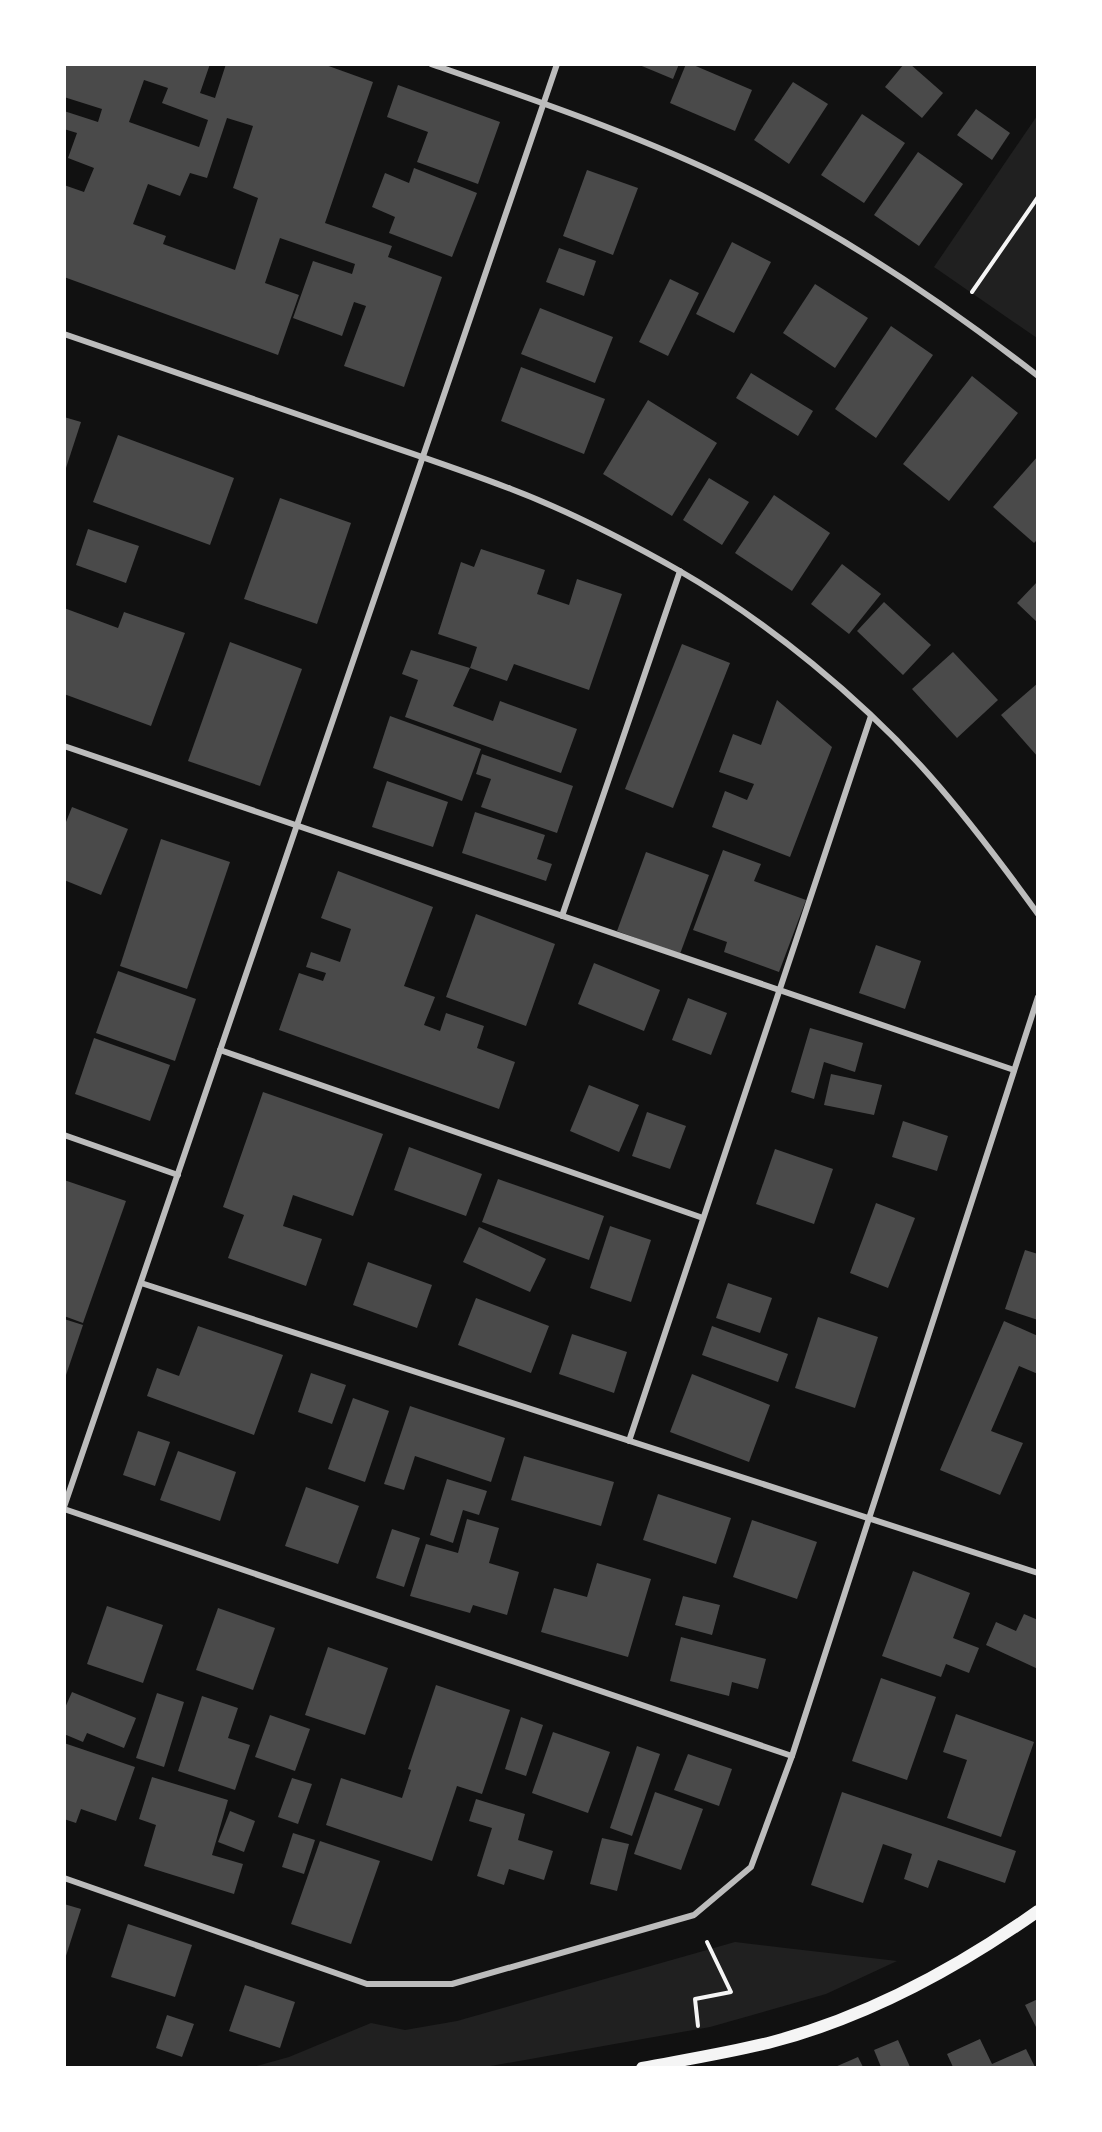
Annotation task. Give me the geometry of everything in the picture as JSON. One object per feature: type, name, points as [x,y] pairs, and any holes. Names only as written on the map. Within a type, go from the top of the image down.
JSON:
[{"type":"main road","points":[[642,2067],[769,2042],[836,2021],[900,1994],[951,1968],[1038,1911]]},
{"type":"street","points":[[431,64],[544,103],[632,137],[720,175],[806,220],[889,269],[957,315],[1038,376]]},
{"type":"street","points":[[557,64],[64,1508],[792,1756]]},
{"type":"street","points":[[64,334],[512,489],[576,517],[680,571],[734,606],[787,645],[871,716],[937,784],[982,838],[1038,914]]},
{"type":"street","points":[[562,916],[680,571]]},
{"type":"street","points":[[629,1441],[871,716]]},
{"type":"street","points":[[64,746],[1014,1070]]},
{"type":"street","points":[[1030,904],[1038,899]]},
{"type":"street","points":[[64,1878],[367,1984],[452,1984],[694,1915],[751,1868],[792,1756],[1038,998]]},
{"type":"street","points":[[220,1050],[703,1218]]},
{"type":"street","points":[[64,1135],[178,1174]]},
{"type":"street","points":[[141,1283],[1038,1573]]},
{"type":"path","points":[[957,315],[1038,197]]},
{"type":"path","points":[[694,1915],[731,1992],[695,1999],[701,2057]]},
{"type":"shaded area","points":[[1037,116],[1037,338],[934,267]]},
{"type":"shaded area","points":[[735,1942],[897,1961],[826,1994],[710,2027],[485,2067],[250,2068],[289,2057],[371,2023],[405,2030],[457,2021]]},
{"type":"building","points":[[64,64],[210,64],[200,93],[215,98],[226,64],[323,64],[373,82],[325,223],[392,246],[388,257],[442,277],[404,387],[344,366],[366,306],[354,302],[342,336],[293,318],[313,261],[352,274],[355,264],[280,238],[265,283],[299,295],[278,355],[64,277],[64,185],[84,192],[94,168],[68,158],[77,133],[64,129],[64,111],[98,122],[102,109],[64,97]],"holes":[[[144,80],[168,88],[162,103],[208,120],[199,147],[129,122]],[[227,118],[253,126],[233,188],[258,198],[235,270],[163,244],[166,236],[133,224],[148,184],[180,196],[190,173],[207,178]]]},
{"type":"building","points":[[637,64],[679,64],[673,79]]},
{"type":"building","points":[[686,64],[691,64],[752,90],[735,131],[670,103]]},
{"type":"building","points":[[904,64],[910,64],[943,93],[922,118],[885,87]]},
{"type":"building","points":[[793,82],[828,104],[789,164],[754,140]]},
{"type":"building","points":[[398,85],[500,122],[478,184],[417,162],[428,132],[387,117]]},
{"type":"building","points":[[976,109],[1010,133],[992,160],[957,135]]},
{"type":"building","points":[[862,114],[905,143],[864,203],[821,175]]},
{"type":"building","points":[[918,152],[963,184],[919,246],[874,215]]},
{"type":"building","points":[[414,168],[477,193],[452,257],[389,233],[395,217],[372,207],[385,173],[409,183]]},
{"type":"building","points":[[587,170],[638,188],[613,255],[563,236]]},
{"type":"building","points":[[732,242],[771,262],[734,333],[696,314]]},
{"type":"building","points":[[559,248],[596,261],[584,296],[546,282]]},
{"type":"building","points":[[670,279],[699,293],[668,356],[639,342]]},
{"type":"building","points":[[815,284],[868,318],[835,368],[783,333]]},
{"type":"building","points":[[540,308],[613,337],[595,383],[521,354]]},
{"type":"building","points":[[891,326],[933,355],[876,438],[835,409]]},
{"type":"building","points":[[521,367],[605,399],[584,454],[501,421]]},
{"type":"building","points":[[751,373],[813,411],[798,436],[736,398]]},
{"type":"building","points":[[972,376],[1018,413],[949,501],[903,464]]},
{"type":"building","points":[[648,400],[717,443],[672,516],[603,474]]},
{"type":"building","points":[[64,417],[81,422],[65,471],[64,470]]},
{"type":"building","points":[[118,435],[234,478],[210,545],[93,502]]},
{"type":"building","points":[[1038,456],[1038,539],[1034,543],[993,507]]},
{"type":"building","points":[[709,478],[749,502],[722,545],[683,520]]},
{"type":"building","points":[[774,495],[830,533],[792,591],[735,553]]},
{"type":"building","points":[[280,498],[351,523],[317,624],[244,599]]},
{"type":"building","points":[[88,529],[139,546],[126,583],[76,565]]},
{"type":"building","points":[[481,549],[545,570],[537,594],[569,605],[577,579],[622,594],[589,690],[514,664],[507,681],[470,668],[477,647],[438,634],[461,562],[474,567]]},
{"type":"building","points":[[842,564],[881,594],[849,634],[811,604]]},
{"type":"building","points":[[1038,581],[1038,623],[1017,603]]},
{"type":"building","points":[[884,602],[931,645],[903,675],[857,631]]},
{"type":"building","points":[[64,608],[118,628],[124,612],[185,633],[151,726],[64,694]]},
{"type":"building","points":[[230,642],[302,669],[260,786],[188,761]]},
{"type":"building","points":[[682,644],[730,663],[673,808],[625,789]]},
{"type":"building","points":[[411,650],[470,668],[453,706],[493,721],[500,701],[577,729],[561,773],[405,717],[418,680],[402,674]]},
{"type":"building","points":[[953,652],[998,700],[957,738],[912,689]]},
{"type":"building","points":[[1038,683],[1038,757],[1001,715]]},
{"type":"building","points":[[777,700],[832,747],[790,857],[712,827],[725,791],[747,800],[754,784],[719,772],[733,734],[761,745]]},
{"type":"building","points":[[390,716],[481,749],[462,801],[373,768]]},
{"type":"building","points":[[482,754],[573,786],[557,833],[481,807],[491,779],[476,774]]},
{"type":"building","points":[[387,781],[448,802],[433,847],[372,827]]},
{"type":"building","points":[[72,807],[128,829],[101,895],[64,880],[64,827]]},
{"type":"building","points":[[475,812],[545,835],[537,859],[552,864],[546,881],[462,853]]},
{"type":"building","points":[[161,839],[230,862],[187,989],[120,966]]},
{"type":"building","points":[[723,850],[761,864],[754,881],[806,900],[779,972],[724,952],[727,942],[693,930]]},
{"type":"building","points":[[646,852],[709,875],[680,954],[617,931]]},
{"type":"building","points":[[338,871],[433,907],[404,986],[435,997],[424,1025],[440,1031],[446,1013],[484,1026],[477,1048],[515,1062],[499,1109],[279,1030],[299,973],[323,981],[326,973],[306,967],[311,952],[340,962],[351,929],[321,918]]},
{"type":"building","points":[[476,914],[555,944],[526,1026],[446,997]]},
{"type":"building","points":[[876,945],[921,961],[905,1009],[859,993]]},
{"type":"building","points":[[594,963],[660,990],[644,1031],[578,1004]]},
{"type":"building","points":[[118,971],[196,999],[175,1061],[96,1033]]},
{"type":"building","points":[[688,998],[727,1013],[711,1055],[672,1040]]},
{"type":"building","points":[[810,1028],[863,1043],[855,1072],[824,1062],[814,1099],[791,1092]]},
{"type":"building","points":[[94,1038],[170,1065],[150,1121],[75,1094]]},
{"type":"building","points":[[831,1074],[882,1085],[874,1115],[824,1105]]},
{"type":"building","points":[[589,1085],[639,1105],[619,1152],[570,1131]]},
{"type":"building","points":[[263,1092],[383,1134],[353,1216],[293,1195],[283,1226],[322,1239],[306,1286],[228,1258],[244,1215],[223,1207]]},
{"type":"building","points":[[647,1112],[686,1126],[670,1169],[632,1156]]},
{"type":"building","points":[[903,1121],[948,1136],[937,1171],[892,1157]]},
{"type":"building","points":[[409,1147],[482,1174],[466,1216],[394,1190]]},
{"type":"building","points":[[775,1149],[833,1169],[814,1224],[756,1204]]},
{"type":"building","points":[[498,1179],[604,1216],[589,1260],[482,1222]]},
{"type":"building","points":[[64,1180],[126,1201],[83,1323],[64,1316]]},
{"type":"building","points":[[876,1203],[915,1218],[888,1288],[850,1273]]},
{"type":"building","points":[[610,1226],[651,1240],[631,1302],[590,1288]]},
{"type":"building","points":[[479,1227],[546,1259],[530,1292],[463,1262]]},
{"type":"building","points":[[1025,1250],[1038,1254],[1038,1320],[1005,1309]]},
{"type":"building","points":[[368,1262],[432,1285],[417,1328],[353,1305]]},
{"type":"building","points":[[728,1283],[772,1298],[760,1333],[716,1318]]},
{"type":"building","points":[[476,1298],[549,1326],[531,1373],[458,1345]]},
{"type":"building","points":[[818,1317],[878,1337],[855,1408],[795,1388]]},
{"type":"building","points":[[64,1319],[83,1325],[65,1378],[64,1378]]},
{"type":"building","points":[[1004,1321],[1038,1336],[1038,1374],[1019,1366],[991,1431],[1023,1443],[1000,1495],[940,1470]]},
{"type":"building","points":[[198,1326],[283,1355],[254,1435],[147,1396],[157,1368],[179,1376]]},
{"type":"building","points":[[712,1326],[788,1354],[778,1382],[702,1355]]},
{"type":"building","points":[[572,1334],[627,1352],[614,1393],[559,1374]]},
{"type":"building","points":[[311,1373],[346,1385],[332,1424],[298,1412]]},
{"type":"building","points":[[692,1374],[770,1405],[749,1462],[670,1432]]},
{"type":"building","points":[[353,1398],[389,1411],[365,1482],[328,1469]]},
{"type":"building","points":[[410,1406],[505,1438],[491,1482],[415,1456],[404,1490],[384,1484]]},
{"type":"building","points":[[138,1431],[170,1442],[155,1486],[123,1475]]},
{"type":"building","points":[[178,1451],[236,1472],[220,1521],[160,1500]]},
{"type":"building","points":[[524,1456],[614,1482],[601,1526],[511,1500]]},
{"type":"building","points":[[447,1479],[487,1491],[479,1515],[463,1510],[453,1543],[430,1535]]},
{"type":"building","points":[[306,1487],[359,1506],[338,1564],[285,1546]]},
{"type":"building","points":[[658,1494],[731,1518],[716,1564],[643,1540]]},
{"type":"building","points":[[467,1519],[499,1528],[489,1563],[519,1572],[507,1615],[473,1605],[470,1613],[410,1596],[426,1544],[458,1553]]},
{"type":"building","points":[[752,1520],[817,1542],[797,1599],[733,1577]]},
{"type":"building","points":[[392,1529],[420,1538],[404,1587],[376,1578]]},
{"type":"building","points":[[597,1563],[651,1579],[628,1657],[541,1632],[554,1588],[587,1597]]},
{"type":"building","points":[[913,1571],[970,1593],[953,1638],[979,1648],[969,1673],[946,1664],[941,1677],[882,1656]]},
{"type":"building","points":[[683,1596],[720,1605],[712,1635],[675,1625]]},
{"type":"building","points":[[107,1606],[163,1625],[143,1683],[87,1664]]},
{"type":"building","points":[[218,1608],[275,1628],[253,1690],[196,1670]]},
{"type":"building","points":[[1024,1614],[1038,1620],[1038,1669],[986,1645],[996,1622],[1016,1631]]},
{"type":"building","points":[[681,1637],[766,1659],[758,1689],[732,1682],[729,1696],[670,1681]]},
{"type":"building","points":[[328,1647],[388,1668],[365,1735],[305,1715]]},
{"type":"building","points":[[881,1678],[936,1697],[907,1780],[852,1761]]},
{"type":"building","points":[[436,1685],[510,1710],[482,1794],[457,1786],[432,1861],[326,1825],[341,1778],[402,1798],[411,1770],[408,1769]]},
{"type":"building","points":[[72,1692],[136,1718],[124,1748],[87,1733],[83,1742],[64,1734],[64,1710]]},
{"type":"building","points":[[157,1693],[184,1702],[164,1767],[136,1758]]},
{"type":"building","points":[[202,1696],[238,1708],[228,1738],[250,1745],[235,1790],[178,1771]]},
{"type":"building","points":[[956,1714],[1034,1742],[1001,1837],[947,1818],[967,1760],[943,1752]]},
{"type":"building","points":[[270,1715],[310,1729],[295,1771],[255,1757]]},
{"type":"building","points":[[521,1717],[543,1725],[526,1776],[505,1769]]},
{"type":"building","points":[[553,1732],[610,1752],[588,1813],[532,1793]]},
{"type":"building","points":[[64,1743],[135,1767],[116,1821],[81,1809],[76,1823],[64,1819]]},
{"type":"building","points":[[637,1746],[660,1754],[632,1836],[610,1828]]},
{"type":"building","points":[[688,1754],[732,1769],[719,1806],[674,1790]]},
{"type":"building","points":[[152,1777],[228,1800],[212,1855],[243,1864],[234,1894],[144,1866],[156,1825],[139,1819]]},
{"type":"building","points":[[292,1778],[312,1784],[298,1824],[278,1817]]},
{"type":"building","points":[[655,1792],[703,1809],[681,1870],[634,1854]]},
{"type":"building","points":[[842,1792],[1016,1851],[1005,1883],[938,1860],[928,1888],[904,1879],[912,1854],[883,1844],[863,1903],[811,1885]]},
{"type":"building","points":[[476,1799],[525,1814],[518,1840],[553,1851],[544,1880],[509,1869],[504,1885],[477,1876],[492,1828],[469,1821]]},
{"type":"building","points":[[230,1811],[255,1821],[244,1852],[218,1842]]},
{"type":"building","points":[[293,1833],[315,1840],[304,1874],[282,1867]]},
{"type":"building","points":[[602,1838],[629,1844],[617,1891],[590,1884]]},
{"type":"building","points":[[320,1841],[380,1861],[351,1944],[291,1924]]},
{"type":"building","points":[[64,1904],[81,1909],[65,1959],[64,1959]]},
{"type":"building","points":[[128,1924],[192,1945],[175,1997],[111,1977]]},
{"type":"building","points":[[245,1985],[295,2002],[280,2048],[229,2031]]},
{"type":"building","points":[[1038,1999],[1038,2031],[1025,2005]]},
{"type":"building","points":[[167,2015],[194,2024],[182,2057],[156,2048]]},
{"type":"building","points":[[980,2039],[992,2064],[1026,2049],[1035,2067],[953,2067],[947,2054]]},
{"type":"building","points":[[898,2040],[910,2067],[881,2067],[874,2050]]},
{"type":"building","points":[[858,2057],[863,2067],[835,2067]]}]
